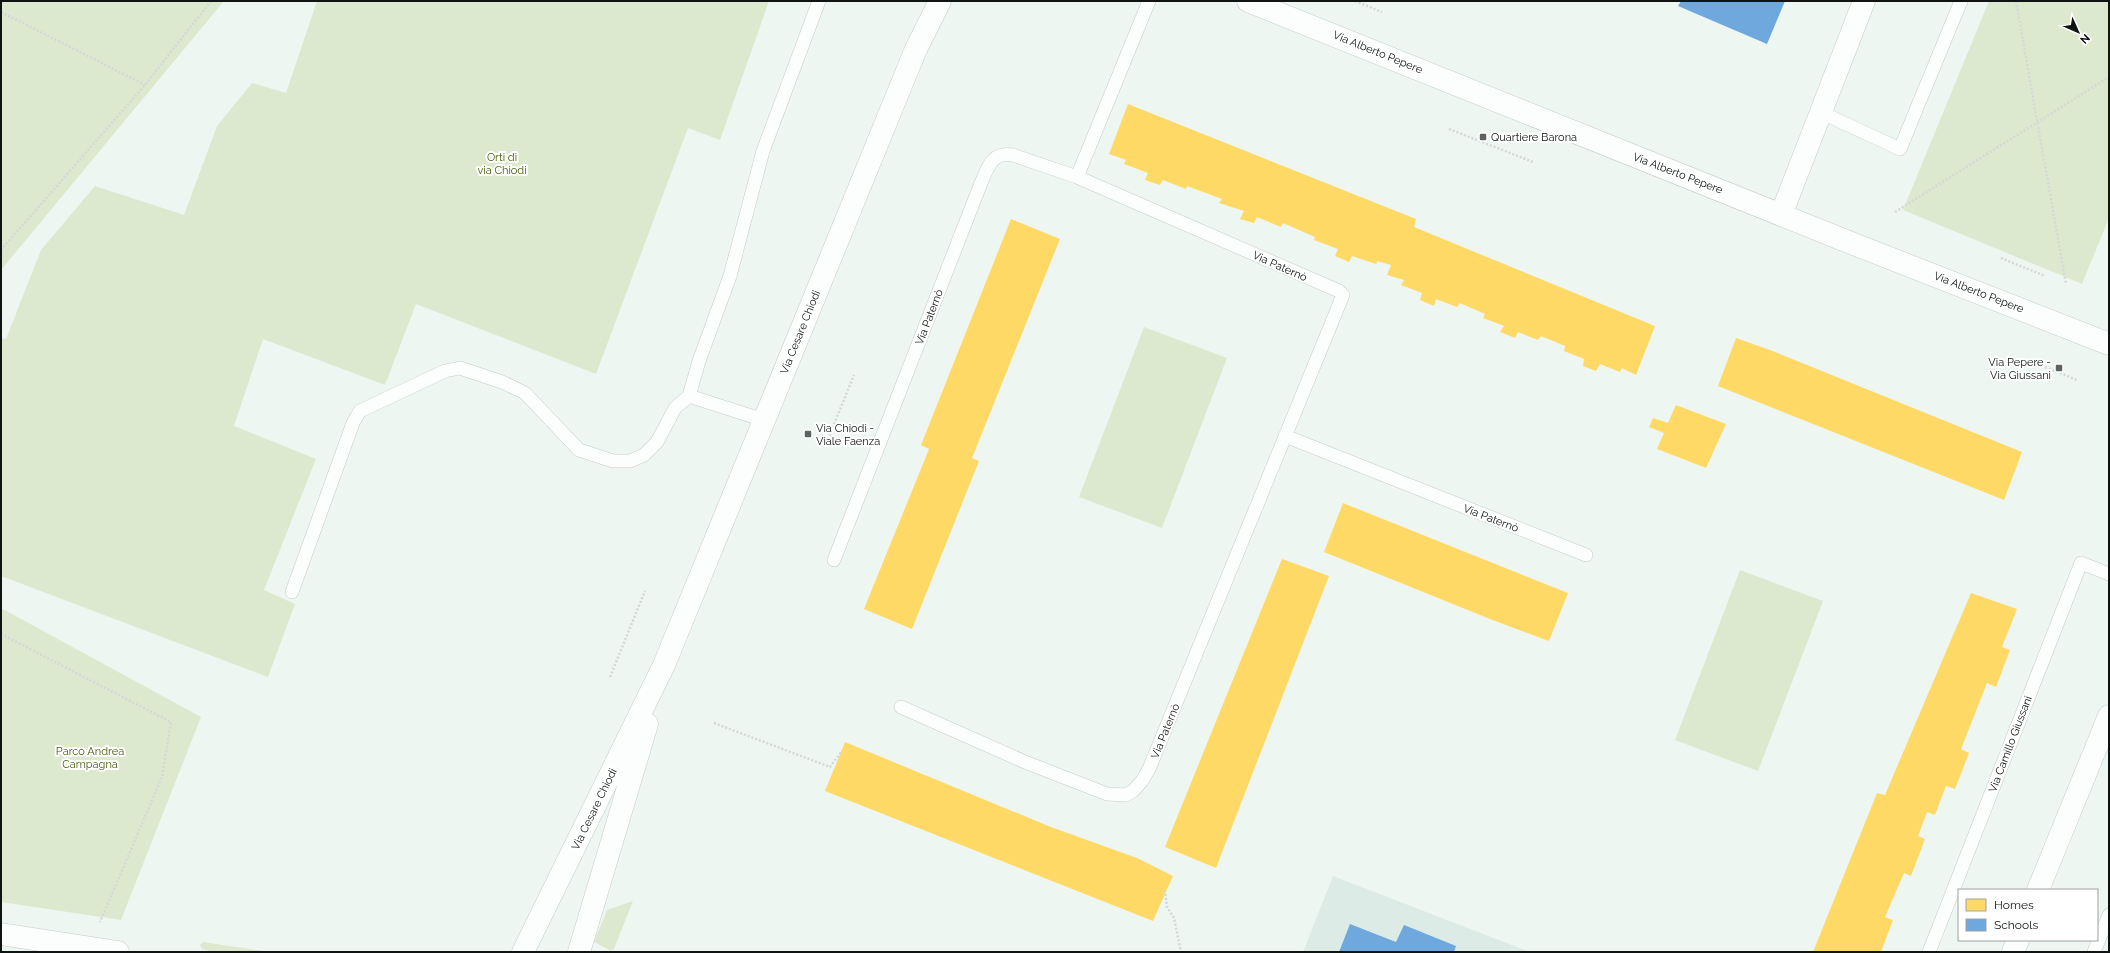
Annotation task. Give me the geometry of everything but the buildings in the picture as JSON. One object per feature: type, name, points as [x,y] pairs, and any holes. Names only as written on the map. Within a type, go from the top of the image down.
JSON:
[{"type":"street","name":"Via Cesare Chiodi","points":[[523,952],[664,665],[916,49],[940,1]]},
{"type":"street","name":"Via Alberto Pepere","points":[[1248,1],[1781,215],[2109,344]]},
{"type":"street","points":[[1781,215],[1864,1]]},
{"type":"street","name":"Via Cesare Chiodi","points":[[579,952],[664,665]]},
{"type":"street","points":[[2038,889],[2109,716]]},
{"type":"street","points":[[1,934],[118,952]]},
{"type":"street","points":[[2013,952],[2018,941]]},
{"type":"lane","points":[[292,592],[353,423],[360,411],[445,371],[460,368],[502,382],[525,393],[580,450],[613,461],[630,461],[644,455],[657,442],[675,408],[689,396],[699,361],[730,276],[763,151],[819,1]]},
{"type":"lane","points":[[1077,177],[1149,1]]},
{"type":"lane","points":[[1820,112],[1900,149],[1960,1]]},
{"type":"lane","name":"Via Paternò","points":[[834,560],[981,183],[992,160],[1006,154],[1013,155],[1077,177],[1339,291],[1343,295],[1150,769],[1133,791],[1126,795],[1107,794],[1024,762],[901,707]]},
{"type":"lane","points":[[689,396],[764,420]]},
{"type":"lane","name":"Via Paternò","points":[[1285,436],[1586,555]]},
{"type":"lane","name":"Via Camillo Giussani","points":[[1929,952],[2081,563],[2109,574]]},
{"type":"lane","points":[[2094,952],[2109,916]]},
{"type":"path","points":[[1,250],[145,85],[211,1]]},
{"type":"path","points":[[1355,1],[1382,12]]},
{"type":"path","points":[[2016,1],[2066,284]]},
{"type":"path","points":[[1,12],[145,85]]},
{"type":"path","points":[[1895,212],[2109,78]]},
{"type":"path","points":[[1449,129],[1533,162]]},
{"type":"path","points":[[2001,258],[2045,276]]},
{"type":"path","points":[[2045,367],[2076,380]]},
{"type":"path","points":[[828,440],[854,375]]},
{"type":"path","points":[[610,677],[645,591]]},
{"type":"path","points":[[1,634],[171,722],[162,777],[99,925]]},
{"type":"path","points":[[714,723],[830,767],[841,752]]},
{"type":"path","points":[[1166,890],[1167,907],[1174,918],[1181,952]]},
{"type":"shaded area","points":[[1333,876],[1530,952],[1303,952]]},
{"type":"green space","points":[[1,1],[224,1],[1,270]]},
{"type":"green space","name":"Orti di via Chiodi","points":[[317,1],[769,1],[720,140],[688,128],[596,374],[416,304],[385,385],[263,339],[234,426],[316,459],[264,590],[295,604],[268,677],[1,576],[1,338],[6,339],[41,250],[95,186],[184,215],[217,126],[252,83],[286,93]]},
{"type":"green space","points":[[1989,1],[2109,1],[2109,218],[2082,284],[1903,210]]},
{"type":"green space","points":[[1144,327],[1227,358],[1162,528],[1079,497]]},
{"type":"green space","points":[[1740,570],[1823,601],[1758,771],[1675,740]]},
{"type":"green space","name":"Parco Andrea Campagna","points":[[1,608],[201,717],[121,920],[1,902]]},
{"type":"green space","points":[[633,901],[614,949],[611,951],[594,942],[607,910]]},
{"type":"green space","points":[[203,942],[270,952],[214,952],[202,949],[200,945]]},
{"type":"place","name":"Quartiere Barona","points":[[1483,137]]},
{"type":"place","name":"Via Pepere - Via Giussani","points":[[2059,368]]},
{"type":"place","name":"Via Chiodi - Viale Faenza","points":[[808,434]]}]
